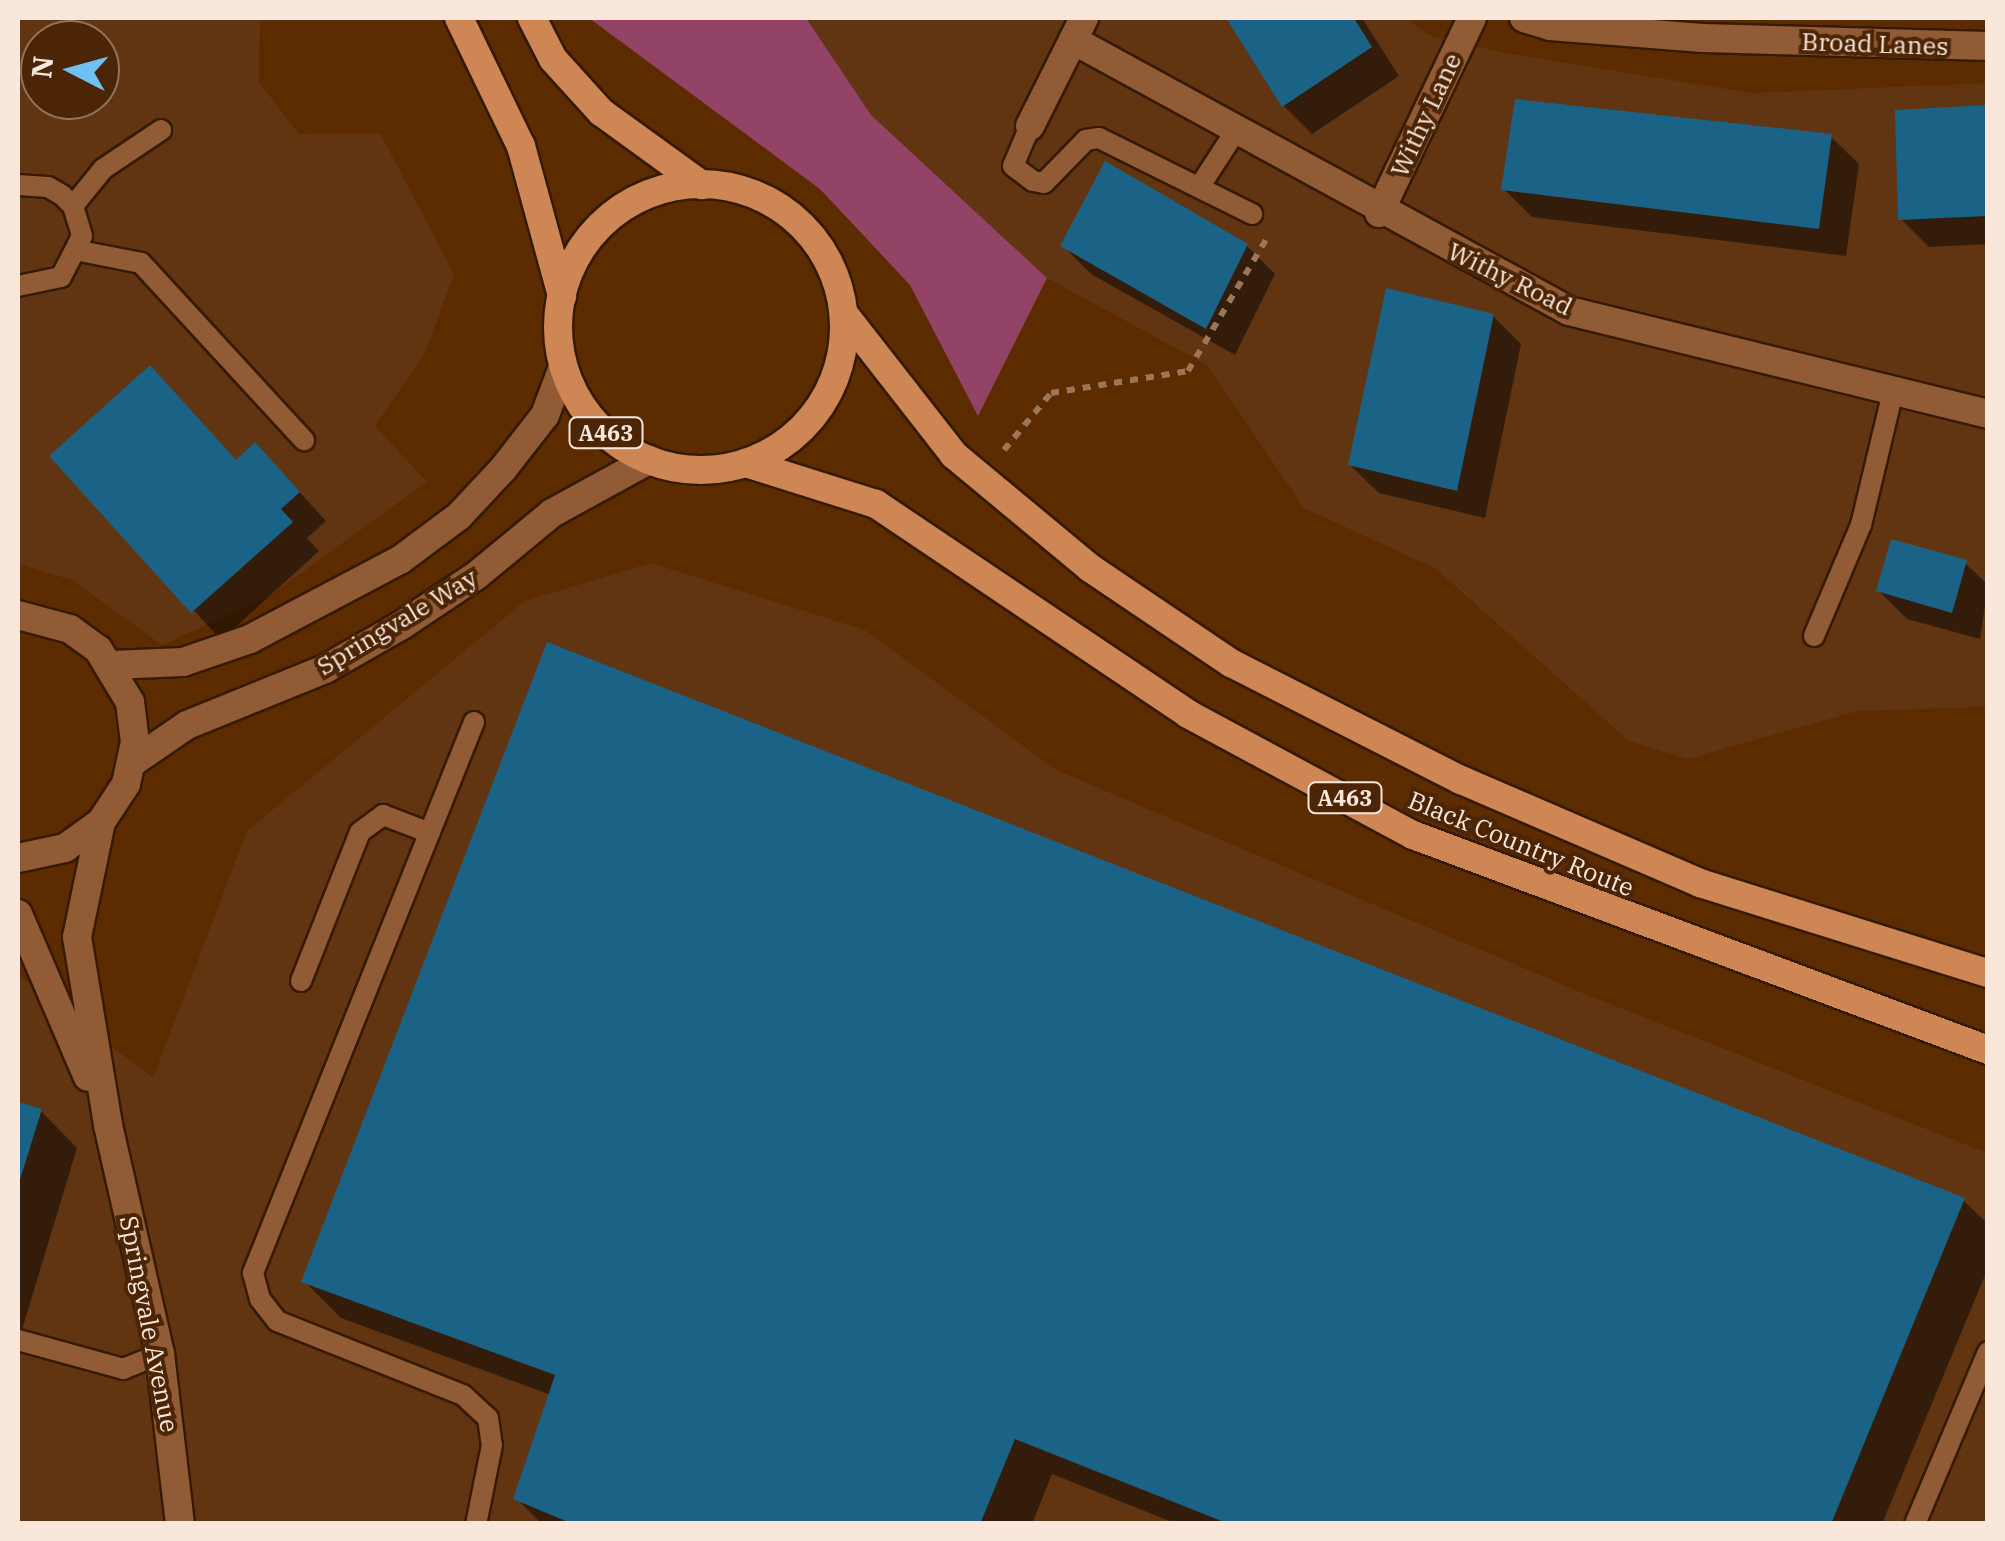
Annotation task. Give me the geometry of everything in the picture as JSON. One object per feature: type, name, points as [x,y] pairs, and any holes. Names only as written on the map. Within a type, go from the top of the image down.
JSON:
[{"type":"highway","name":"A463","points":[[459,18],[521,146],[562,296],[563,367],[594,421],[649,460],[698,470],[746,463],[775,450],[820,408],[836,376],[844,314],[825,255],[797,221],[762,197],[702,185],[648,194],[602,224],[571,270],[562,296]]},
{"type":"highway","name":"A463","points":[[532,18],[553,59],[601,112],[702,185]]},
{"type":"highway","name":"Black Country Route","points":[[844,314],[954,455],[1090,568],[1231,663],[1461,780],[1700,883],[1988,974]]},
{"type":"highway","name":"Black Country Route","points":[[746,463],[876,504],[1188,714],[1413,835],[1662,934],[1988,1050]]},
{"type":"street","name":"Withy Lane","points":[[1380,213],[1472,18]]},
{"type":"street","name":"Broad Lanes","points":[[1524,18],[1550,26],[1703,38],[1988,46]]},
{"type":"street","name":"Withy Road","points":[[1077,25],[1235,132],[1569,311],[1988,414]]},
{"type":"street","points":[[1030,126],[1077,25]]},
{"type":"street","name":"Springvale Way","points":[[111,664],[183,662],[250,640],[400,560],[459,516],[503,469],[545,415],[563,367]]},
{"type":"street","name":"Springvale Way","points":[[133,762],[187,724],[325,669],[402,625],[552,513],[649,460]]},
{"type":"street","points":[[18,858],[65,848],[100,822],[133,762],[130,702],[111,664],[70,629],[19,613]]},
{"type":"street","name":"Springvale Avenue","points":[[100,822],[77,937],[108,1125],[160,1354],[180,1524]]},
{"type":"street","name":"Springvale Avenue","points":[[18,914],[108,1125]]},
{"type":"lane","points":[[1030,126],[1013,166],[1033,181],[1044,183],[1086,140],[1100,138],[1252,214]]},
{"type":"lane","points":[[18,286],[62,277],[80,251],[74,206],[103,168],[161,130]]},
{"type":"lane","points":[[1200,186],[1235,132]]},
{"type":"lane","points":[[18,186],[48,187],[74,206]]},
{"type":"lane","points":[[80,251],[140,263],[304,440]]},
{"type":"lane","points":[[1814,636],[1861,525],[1893,392]]},
{"type":"lane","points":[[474,722],[253,1273],[260,1299],[277,1322],[464,1395],[488,1418],[492,1446],[476,1524]]},
{"type":"lane","points":[[301,981],[360,832],[383,815],[430,832]]},
{"type":"lane","points":[[18,1340],[123,1369],[160,1354]]},
{"type":"lane","points":[[1915,1524],[1988,1352]]},
{"type":"path","points":[[1004,450],[1051,393],[1188,371],[1276,222]]},
{"type":"shaded area","points":[[18,18],[260,18],[259,82],[299,134],[380,133],[454,274],[425,353],[375,426],[427,482],[269,596],[162,645],[72,580],[18,564]]},
{"type":"shaded area","points":[[589,18],[806,18],[871,115],[1047,278],[978,416],[910,285],[820,189]]},
{"type":"shaded area","points":[[806,18],[1406,18],[1429,35],[1505,53],[1752,93],[1987,83],[1987,707],[1857,711],[1688,759],[1629,741],[1435,568],[1304,508],[1207,365],[1047,278],[871,115]]},
{"type":"shaded area","points":[[651,563],[865,630],[1056,770],[1580,992],[1987,1153],[1987,1523],[18,1523],[18,975],[153,1078],[247,831],[525,601]]},
{"type":"building","points":[[1226,18],[1354,18],[1372,47],[1282,107]]},
{"type":"building","points":[[1515,99],[1832,134],[1819,229],[1501,190]]},
{"type":"building","points":[[1988,105],[1988,216],[1898,220],[1895,110]]},
{"type":"building","points":[[1105,161],[1248,244],[1206,329],[1060,246]]},
{"type":"building","points":[[1386,288],[1494,314],[1457,491],[1348,465]]},
{"type":"building","points":[[150,365],[236,460],[255,442],[300,492],[281,509],[293,522],[191,613],[49,456]]},
{"type":"building","points":[[1891,539],[1967,560],[1952,613],[1876,591]]},
{"type":"building","points":[[547,642],[1965,1198],[1831,1524],[1229,1524],[1015,1439],[980,1524],[573,1524],[513,1499],[555,1375],[301,1282]]},
{"type":"building","points":[[18,1102],[42,1109],[18,1186]]}]
